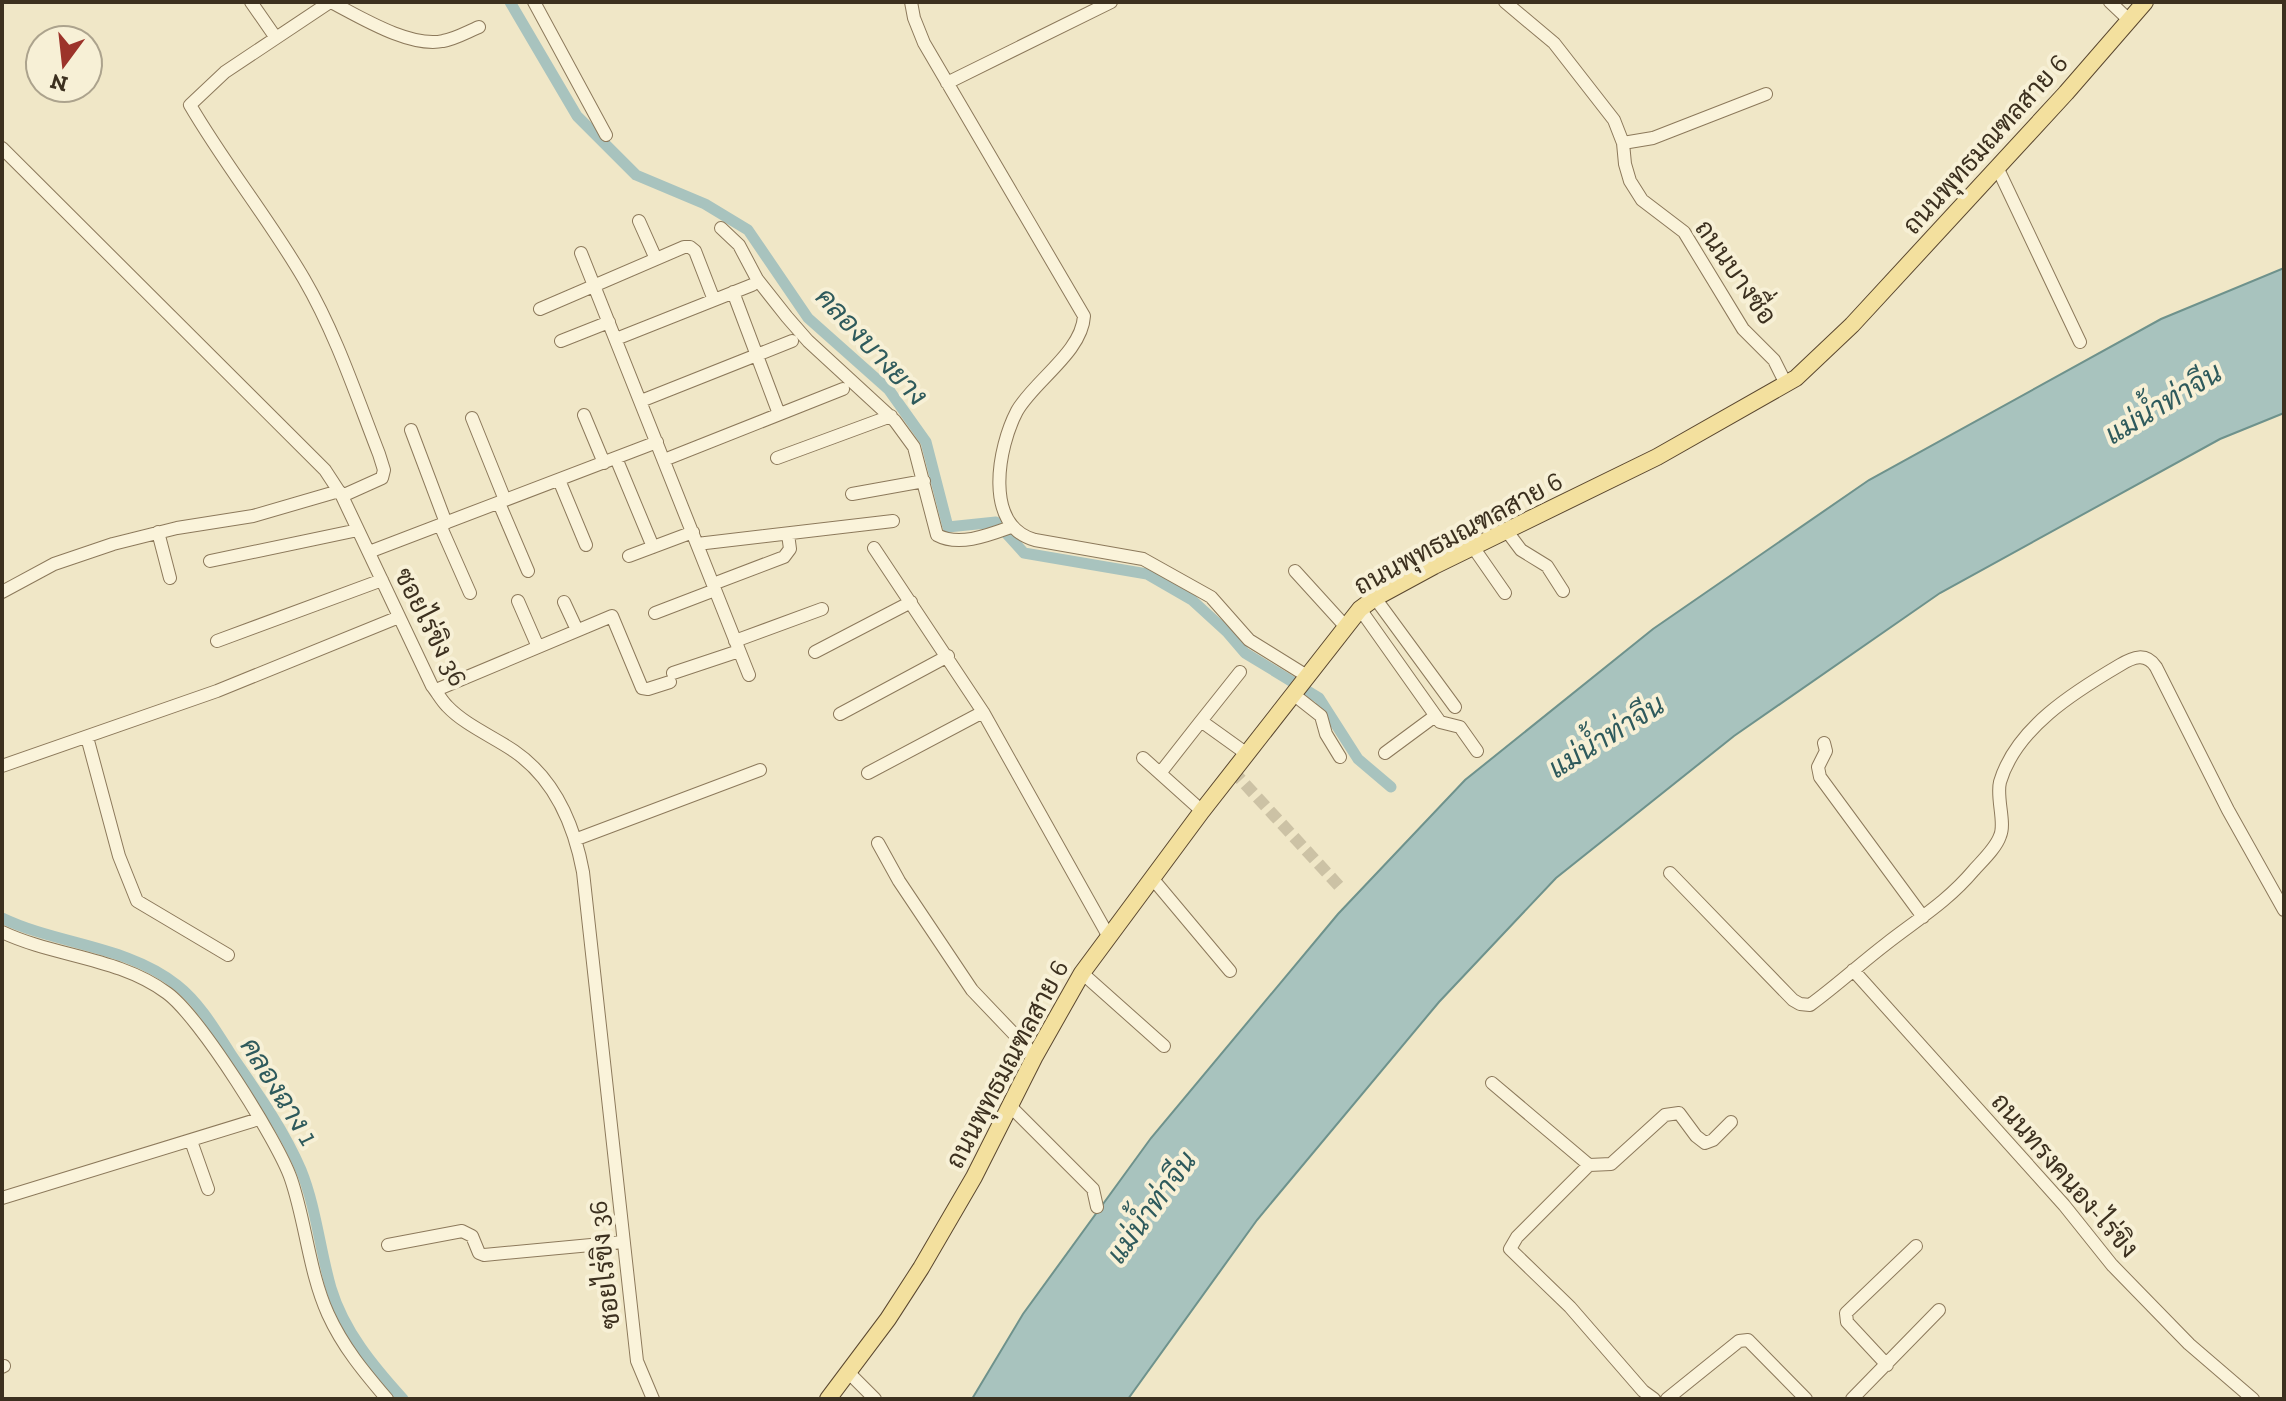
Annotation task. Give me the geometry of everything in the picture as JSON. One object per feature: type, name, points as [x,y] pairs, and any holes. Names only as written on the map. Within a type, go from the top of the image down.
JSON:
[{"type":"main road","name":"ถนนพุทธมณฑลสาย 6","points":[[828,1399],[888,1319],[921,1268],[974,1177],[1035,1056],[1082,973],[1202,811],[1360,609],[1375,598],[1506,530],[1657,457],[1786,384],[1813,364],[1997,167],[2145,2]]},
{"type":"street","points":[[251,2],[276,38]]},
{"type":"street","points":[[2,592],[54,564],[158,532],[253,516],[340,494],[382,478],[384,470],[330,327],[304,279],[190,105],[225,72],[330,2],[395,33],[422,41],[442,42],[479,27]]},
{"type":"street","points":[[534,2],[606,135]]},
{"type":"street","points":[[911,2],[924,43],[1084,316],[1081,328],[1067,352],[1024,401],[1012,423],[1000,480],[1008,528]]},
{"type":"street","points":[[947,83],[1111,2]]},
{"type":"street","name":"ถนนบางซื่อ","points":[[1505,2],[1554,43],[1614,120],[1623,143],[1628,173],[1642,200],[1684,232],[1743,329],[1774,360],[1786,384]]},
{"type":"street","points":[[2110,2],[2129,20]]},
{"type":"street","points":[[1623,143],[1653,138],[1766,94]]},
{"type":"street","name":"ซอยไร่ขิง 36","points":[[2,148],[325,470],[446,705],[517,753],[544,778],[568,818],[577,839],[583,872],[637,1361],[653,1399]]},
{"type":"street","points":[[1997,167],[2080,342]]},
{"type":"street","points":[[639,221],[656,259]]},
{"type":"street","points":[[721,228],[739,245],[757,279],[808,341],[891,416],[914,447],[937,535],[951,540],[1008,528],[1035,540],[1143,559],[1211,597],[1249,640],[1307,676]]},
{"type":"street","points":[[540,309],[690,247],[695,251],[714,300]]},
{"type":"street","points":[[581,253],[749,675]]},
{"type":"street","points":[[616,339],[752,285]]},
{"type":"street","points":[[733,292],[779,414]]},
{"type":"street","points":[[561,341],[609,322]]},
{"type":"street","points":[[641,401],[792,341]]},
{"type":"street","points":[[664,460],[843,389]]},
{"type":"street","points":[[584,415],[653,547]]},
{"type":"street","points":[[777,458],[891,416]]},
{"type":"street","points":[[472,418],[528,571]]},
{"type":"street","points":[[411,430],[470,593]]},
{"type":"street","points":[[369,552],[657,442]]},
{"type":"street","points":[[559,480],[586,545]]},
{"type":"street","points":[[852,494],[924,481]]},
{"type":"street","points":[[629,556],[695,538],[788,534],[893,521]]},
{"type":"street","points":[[210,561],[358,530]]},
{"type":"street","points":[[1506,530],[1521,550],[1547,566],[1563,591]]},
{"type":"street","points":[[158,532],[170,578]]},
{"type":"street","points":[[655,613],[784,557],[790,549],[788,534]]},
{"type":"street","points":[[1473,547],[1505,593]]},
{"type":"street","points":[[874,548],[983,712],[1109,937]]},
{"type":"street","points":[[1295,571],[1345,626]]},
{"type":"street","points":[[217,641],[382,580]]},
{"type":"street","points":[[1375,598],[1455,707]]},
{"type":"street","points":[[518,601],[538,647]]},
{"type":"street","points":[[564,602],[577,630]]},
{"type":"street","points":[[815,652],[911,602]]},
{"type":"street","points":[[436,690],[612,616],[642,688],[648,689],[822,609]]},
{"type":"street","points":[[1360,609],[1435,716],[1443,725],[1460,727],[1477,751]]},
{"type":"street","points":[[2,766],[217,691],[399,617]]},
{"type":"street","points":[[840,714],[948,656]]},
{"type":"street","points":[[1670,873],[1797,1003],[1810,1005],[1938,908],[1961,884],[1999,838],[2001,781],[2013,752],[2052,712],[2092,681],[2136,657],[2147,659],[2156,667],[2228,810],[2283,904]]},
{"type":"street","points":[[1161,772],[1240,672]]},
{"type":"street","points":[[1293,694],[1321,716],[1326,734],[1340,757]]},
{"type":"street","points":[[868,773],[983,712]]},
{"type":"street","points":[[1385,753],[1435,716]]},
{"type":"street","points":[[1201,721],[1247,754]]},
{"type":"street","points":[[87,737],[119,856],[137,901],[228,955]]},
{"type":"street","points":[[1824,743],[1826,751],[1818,767],[1820,777],[1923,917]]},
{"type":"street","points":[[1143,758],[1202,811]]},
{"type":"street","points":[[577,839],[760,770]]},
{"type":"street","points":[[878,843],[899,881],[972,990],[1035,1056]]},
{"type":"street","points":[[1152,878],[1230,971]]},
{"type":"street","points":[[2,932],[30,944],[122,969],[170,995],[194,1021],[259,1119],[290,1176],[327,1313],[348,1352],[387,1399]]},
{"type":"street","name":"ถนนทรงคนอง-ไร่ขิง","points":[[1853,970],[2064,1205],[2112,1265],[2189,1344],[2253,1399]]},
{"type":"street","points":[[1082,973],[1164,1046]]},
{"type":"street","points":[[1492,1083],[1589,1165]]},
{"type":"street","points":[[1010,1106],[1093,1189],[1097,1207]]},
{"type":"street","points":[[1654,1399],[1643,1391],[1570,1307],[1510,1249],[1517,1237],[1589,1165],[1611,1164],[1665,1115],[1679,1113],[1705,1143],[1713,1140],[1731,1122]]},
{"type":"street","points":[[2,1198],[259,1119]]},
{"type":"street","points":[[191,1141],[208,1189]]},
{"type":"street","points":[[388,1245],[462,1231],[472,1236],[479,1253],[484,1255],[623,1242]]},
{"type":"street","points":[[1887,1365],[1847,1322],[1846,1313],[1916,1246]]},
{"type":"street","points":[[1852,1399],[1939,1310]]},
{"type":"street","points":[[1667,1399],[1739,1341],[1748,1340],[1806,1399]]},
{"type":"street","points":[[848,1372],[875,1399]]},
{"type":"water","name":"แม่น้ำท่าจีน","points":[[2284,268],[2284,413],[2220,439],[1940,593],[1734,736],[1556,878],[1439,1002],[1257,1220],[1128,1399],[972,1399],[1023,1314],[1151,1138],[1338,914],[1465,780],[1653,629],[1869,480],[2161,319]]},
{"type":"waterway","name":"คลองบางยาง","points":[[510,2],[577,116],[636,175],[705,204],[748,230],[808,318],[889,390],[926,442],[948,527],[996,522],[1024,553],[1147,574],[1192,600],[1245,653],[1319,698],[1358,759],[1391,787]]},
{"type":"waterway","name":"คลองฉาง 1","points":[[2,918],[136,961],[177,985],[200,1009],[287,1140],[306,1184],[337,1304],[361,1347],[403,1399]]},
{"type":"tunnel","points":[[1233,771],[1339,886]]}]
